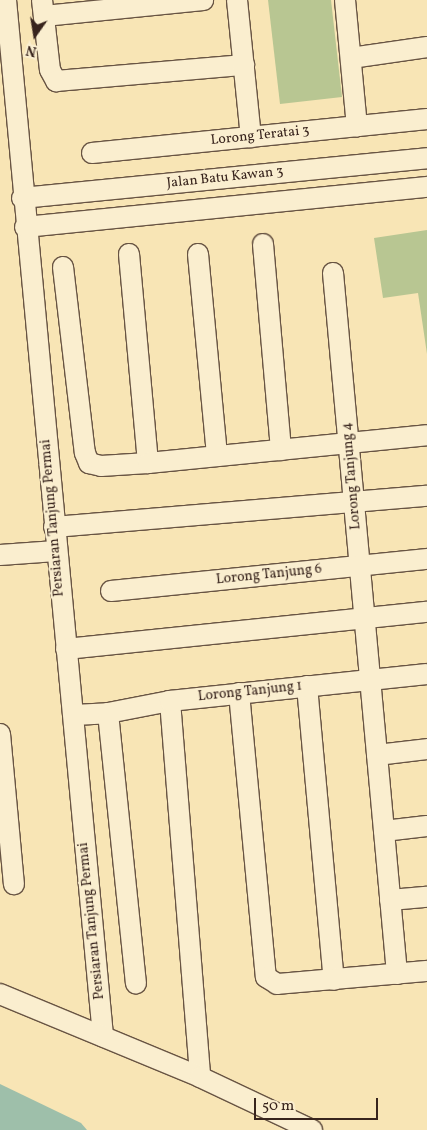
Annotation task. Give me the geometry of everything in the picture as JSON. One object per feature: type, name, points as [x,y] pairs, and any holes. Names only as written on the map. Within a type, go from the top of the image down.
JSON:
[{"type":"street","name":"Persiaran Tanjung Permai","points":[[6,0],[22,198],[104,1036]]},
{"type":"street","points":[[203,0],[43,8],[50,70],[56,81],[244,65]]},
{"type":"street","points":[[237,0],[252,137]]},
{"type":"street","points":[[345,0],[358,126]]},
{"type":"street","points":[[351,58],[427,47]]},
{"type":"street","name":"Lorong Teratai 3","points":[[92,153],[427,119]]},
{"type":"street","name":"Jalan Batu Kawan 3","points":[[22,198],[427,158]]},
{"type":"street","name":"Jalan Batu Kawan 3","points":[[25,227],[427,187]]},
{"type":"street","points":[[263,244],[281,450]]},
{"type":"street","points":[[129,254],[148,463]]},
{"type":"street","points":[[198,254],[217,456]]},
{"type":"street","points":[[63,267],[85,453],[89,463],[101,466],[148,463],[427,435]]},
{"type":"street","name":"Lorong Tanjung 4","points":[[333,273],[397,974]]},
{"type":"street","points":[[54,527],[354,504],[427,496]]},
{"type":"street","points":[[0,555],[56,551]]},
{"type":"street","name":"Lorong Tanjung 6","points":[[111,591],[427,559]]},
{"type":"street","points":[[66,649],[427,612]]},
{"type":"street","name":"Lorong Tanjung 1","points":[[74,716],[108,713],[170,701],[427,674]]},
{"type":"street","points":[[307,686],[334,980]]},
{"type":"street","points":[[239,693],[264,973],[269,981],[278,984],[427,971]]},
{"type":"street","points":[[170,701],[200,1077]]},
{"type":"street","points":[[108,713],[136,984]]},
{"type":"street","points":[[0,734],[14,884]]},
{"type":"street","points":[[377,755],[427,749]]},
{"type":"street","points":[[384,831],[427,826]]},
{"type":"street","points":[[390,900],[427,896]]},
{"type":"street","points":[[0,994],[200,1077],[312,1130]]},
{"type":"green space","points":[[268,0],[331,0],[342,97],[280,104]]},
{"type":"green space","points":[[427,230],[427,354],[418,293],[383,298],[374,238]]},
{"type":"shaded area","points":[[0,1084],[81,1123],[87,1130],[0,1130]]}]
